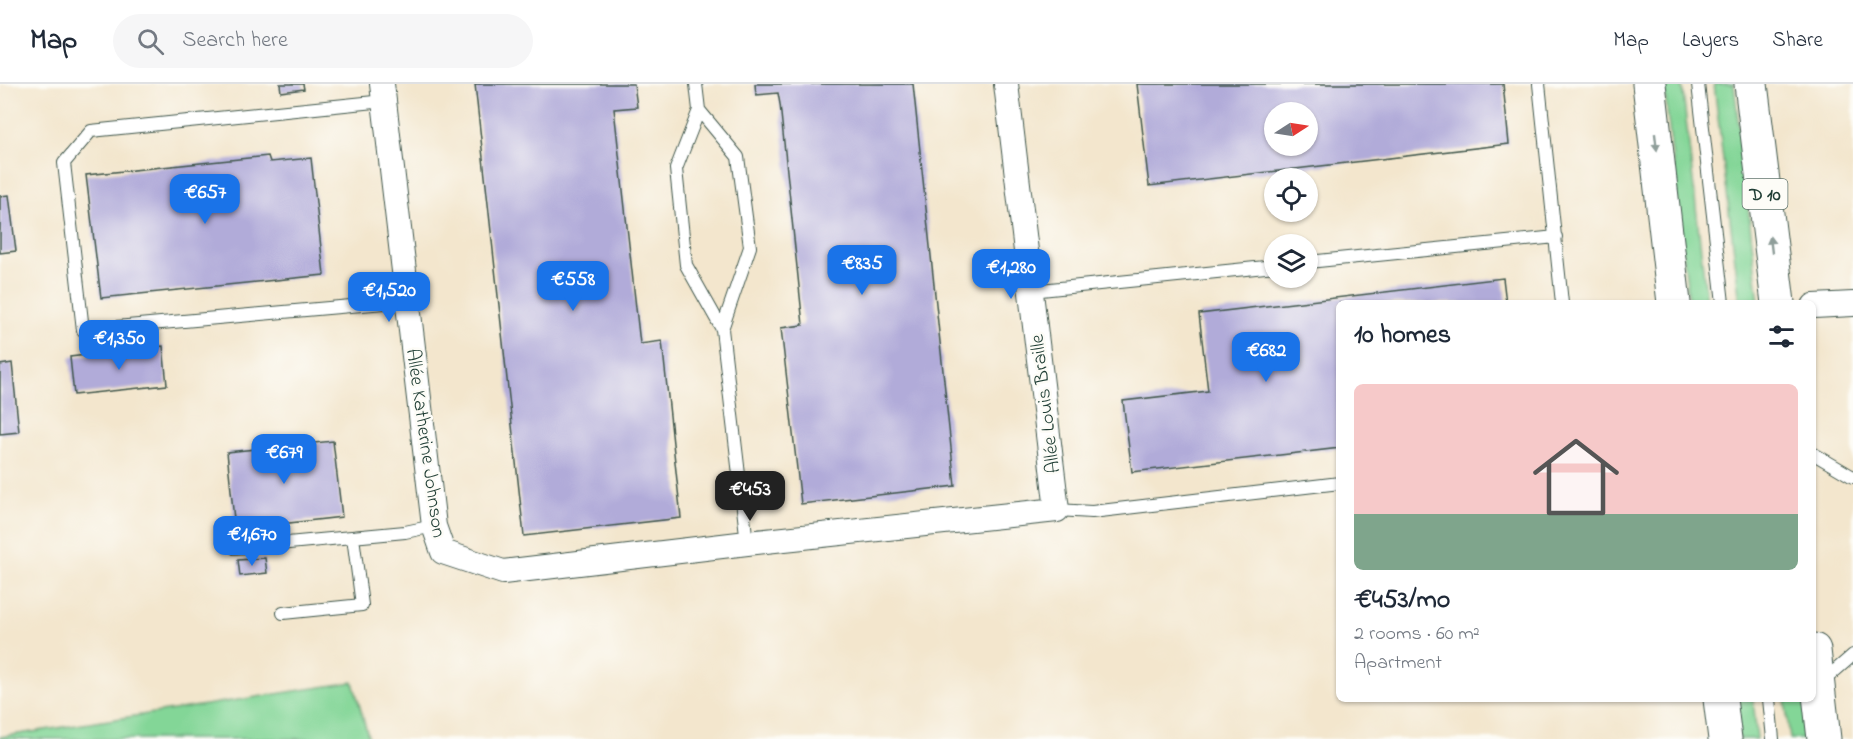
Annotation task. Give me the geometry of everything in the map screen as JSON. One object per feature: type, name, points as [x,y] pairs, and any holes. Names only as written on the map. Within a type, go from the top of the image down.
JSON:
[{"type":"main road","points":[[1649,84],[1674,300]]},
{"type":"main road","name":"D 10","points":[[1751,84],[1778,300]]},
{"type":"main road","points":[[1816,668],[1824,739]]},
{"type":"main road","points":[[1720,702],[1725,739]]},
{"type":"street","name":"Allée Louis Braille","points":[[1006,84],[1057,510]]},
{"type":"street","name":"Allée Katherine Johnson","points":[[383,93],[434,526],[443,552],[503,572],[747,543]]},
{"type":"street","points":[[1816,306],[1853,304]]},
{"type":"street","points":[[747,543],[1057,510]]},
{"type":"lane","points":[[696,84],[699,110],[676,169],[686,265],[722,329],[747,543]]},
{"type":"lane","points":[[1539,84],[1562,300]]},
{"type":"lane","points":[[1698,84],[1723,300]]},
{"type":"lane","points":[[383,93],[92,131],[64,164],[83,330],[407,301]]},
{"type":"lane","points":[[699,110],[738,157],[750,247],[722,329]]},
{"type":"lane","points":[[1318,261],[1556,237]]},
{"type":"lane","points":[[1031,291],[1264,267]]},
{"type":"lane","points":[[1816,455],[1853,477]]},
{"type":"lane","points":[[1057,510],[1092,512],[1336,483]]},
{"type":"lane","points":[[235,549],[405,532],[434,526]]},
{"type":"lane","points":[[283,613],[362,605],[353,537]]},
{"type":"lane","points":[[1818,685],[1853,655]]},
{"type":"lane","points":[[1768,702],[1773,739]]},
{"type":"green space","points":[[1664,84],[1682,84],[1707,300],[1689,300]]},
{"type":"green space","points":[[1714,84],[1734,84],[1759,300],[1740,300]]},
{"type":"green space","points":[[353,682],[369,739],[0,739],[0,737]]},
{"type":"green space","points":[[1735,702],[1753,702],[1757,739],[1739,739]]},
{"type":"green space","points":[[1785,702],[1804,702],[1809,739],[1790,739]]},
{"type":"building","points":[[280,84],[303,84],[304,89],[281,92]]},
{"type":"building","points":[[475,84],[634,84],[637,107],[614,109],[640,344],[662,341],[681,518],[524,536]]},
{"type":"building","points":[[755,84],[913,84],[955,486],[801,504],[781,328],[803,325],[780,104],[778,93],[756,95]]},
{"type":"building","points":[[1137,84],[1503,84],[1509,144],[1303,168],[1264,168],[1264,173],[1149,186]]},
{"type":"building","points":[[268,156],[270,162],[311,158],[324,275],[101,298],[86,175]]},
{"type":"building","points":[[9,195],[16,251],[0,253],[0,196]]},
{"type":"building","points":[[1503,278],[1506,300],[1336,300],[1336,448],[1132,472],[1123,401],[1208,391],[1199,314]]},
{"type":"building","points":[[163,346],[167,385],[74,395],[70,357]]},
{"type":"building","points":[[12,363],[19,432],[0,434],[0,365]]},
{"type":"building","points":[[333,441],[342,517],[235,529],[227,452]]},
{"type":"building","points":[[265,558],[267,573],[240,576],[238,560]]}]
